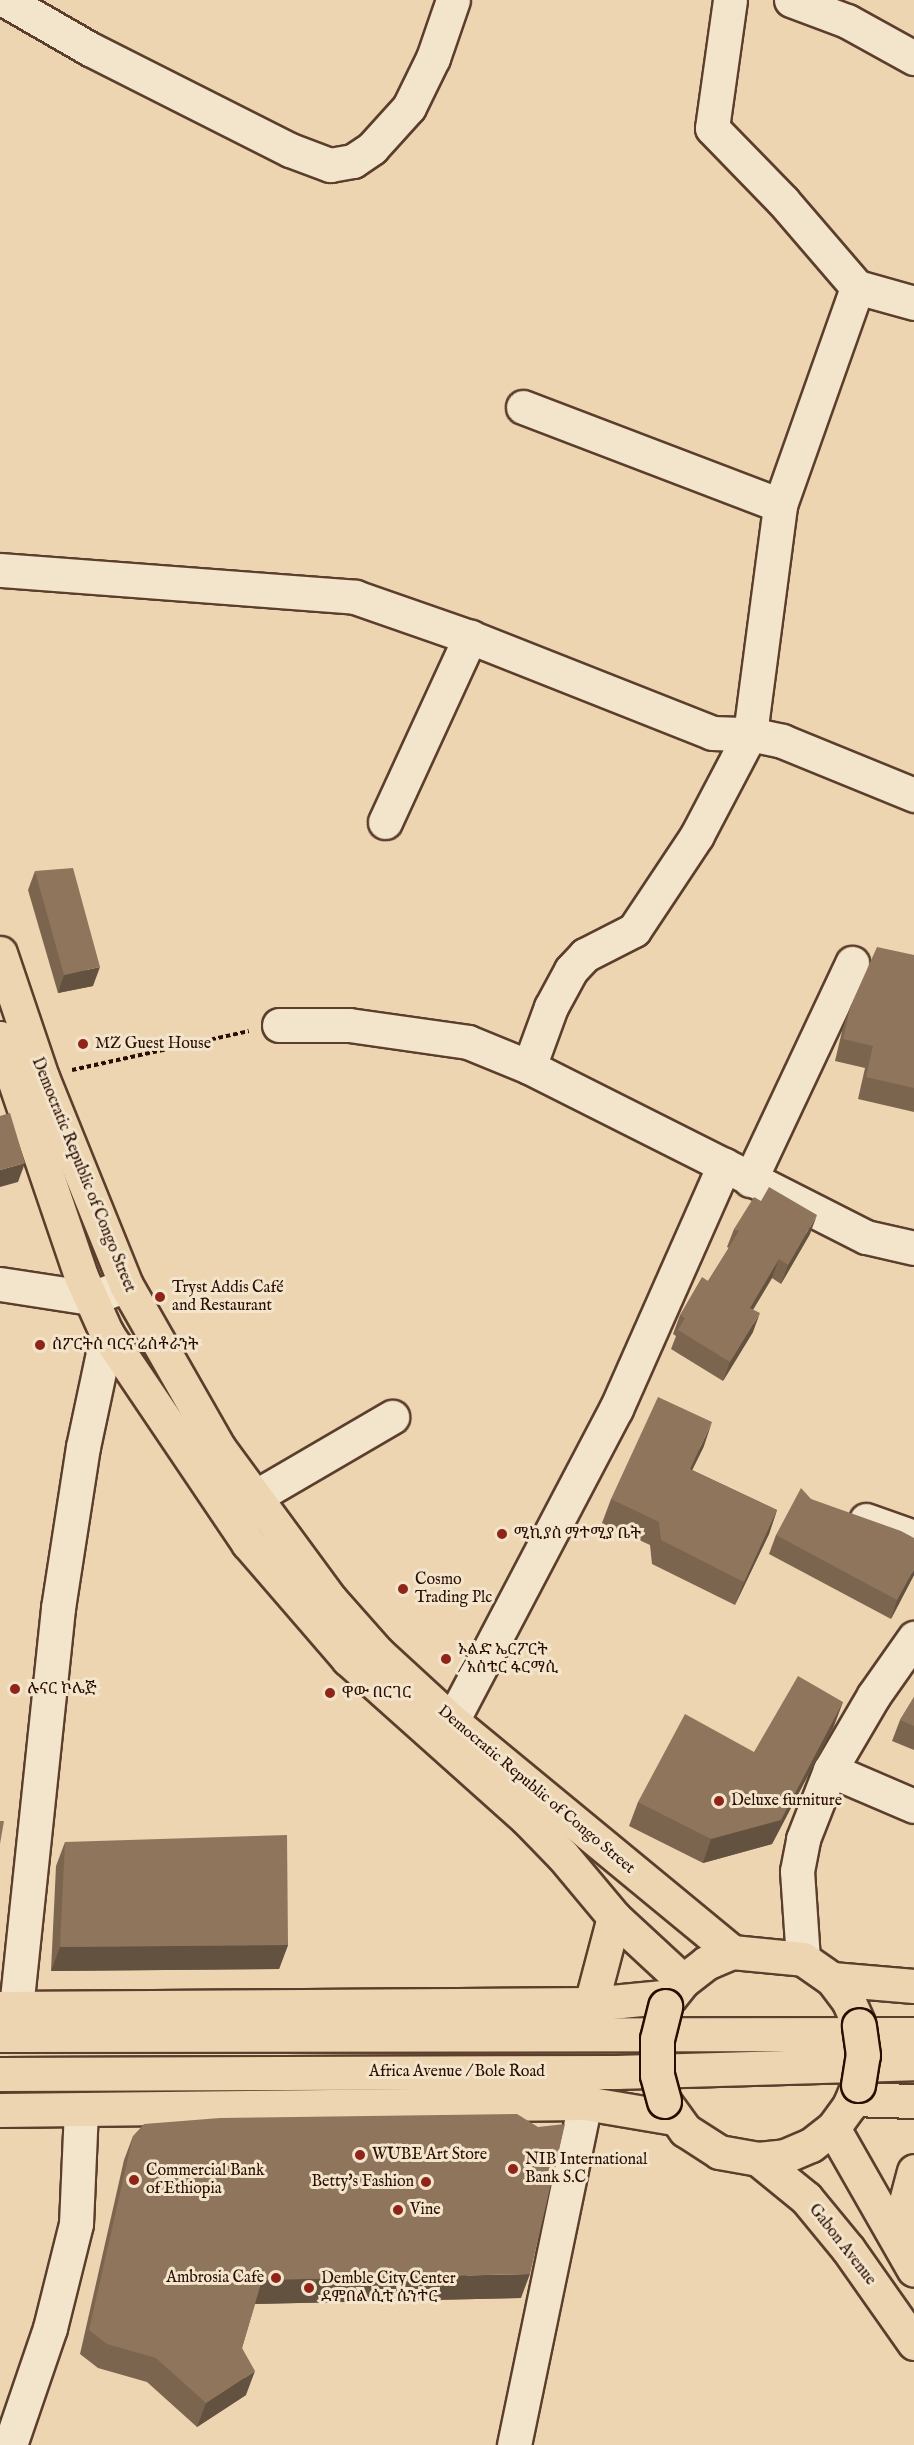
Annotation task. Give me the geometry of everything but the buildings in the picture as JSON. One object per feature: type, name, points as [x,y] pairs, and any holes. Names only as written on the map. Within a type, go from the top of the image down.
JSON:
[{"type":"main road","name":"Democratic Republic of Congo Street","points":[[0,953],[42,1077],[126,1285],[219,1448],[357,1630],[452,1721],[591,1833],[732,1952]]},
{"type":"main road","name":"Democratic Republic of Congo Street","points":[[0,1038],[92,1298],[107,1334],[248,1543],[348,1659],[563,1856],[614,1917],[673,1994]]},
{"type":"main road","points":[[563,1856],[591,1833]]},
{"type":"main road","points":[[591,2004],[614,1917]]},
{"type":"main road","points":[[732,1952],[803,1959],[832,1978],[848,2000],[859,2025],[863,2055],[848,2104],[802,2149],[758,2159],[718,2152],[674,2116],[657,2075],[657,2039],[673,1994],[706,1964],[732,1952]]},
{"type":"main road","points":[[832,1978],[914,1986]]},
{"type":"main road","points":[[5,2017],[591,2004],[673,1994]]},
{"type":"main road","points":[[5,2017],[914,2034]]},
{"type":"main road","name":"Africa Avenue / Bole Road","points":[[0,2074],[616,2072],[914,2063]]},
{"type":"main road","points":[[848,2104],[914,2101]]},
{"type":"main road","points":[[0,2110],[81,2111],[585,2103],[674,2116]]},
{"type":"main road","points":[[848,2104],[897,2235],[914,2270]]},
{"type":"main road","name":"Gabon Avenue","points":[[758,2159],[813,2207],[848,2249],[914,2343]]},
{"type":"main road","points":[[897,2235],[914,2171]]},
{"type":"street","points":[[5,0],[90,49],[290,150],[330,165],[353,162],[372,148],[409,107],[433,58],[453,0]]},
{"type":"street","points":[[730,0],[712,129],[783,201],[857,287],[914,303]]},
{"type":"street","points":[[791,0],[851,10],[914,58]]},
{"type":"street","points":[[529,1067],[551,1007],[571,970],[585,955],[634,930],[697,835],[750,734],[780,506],[857,287]]},
{"type":"street","points":[[523,407],[780,506]]},
{"type":"street","points":[[0,570],[355,597],[470,637],[712,733],[750,734],[782,741],[914,795]]},
{"type":"street","points":[[385,822],[470,637]]},
{"type":"street","points":[[452,1721],[616,1409],[737,1172],[852,963]]},
{"type":"street","points":[[279,1024],[349,1025],[413,1032],[468,1042],[529,1067],[866,1237],[914,1248]]},
{"type":"street","points":[[0,1284],[92,1298],[126,1285]]},
{"type":"street","points":[[5,2017],[58,1608],[83,1447],[107,1334]]},
{"type":"street","points":[[255,1497],[392,1417]]},
{"type":"street","points":[[842,1511],[914,1537]]},
{"type":"street","points":[[803,1959],[797,1871],[803,1839],[830,1770],[874,1695],[914,1638]]},
{"type":"street","points":[[830,1770],[914,1806]]},
{"type":"street","points":[[514,2445],[585,2103]]},
{"type":"street","points":[[10,2445],[10,2420],[50,2328],[76,2224],[81,2111]]},
{"type":"path","points":[[42,1077],[279,1024]]},
{"type":"place","name":"MZ Guest House","points":[[83,1044]]},
{"type":"place","name":"Tryst Addis Café and Restaurant","points":[[160,1297]]},
{"type":"place","name":"ስፖርትስ ባርና ሬስቶራንት","points":[[40,1345]]},
{"type":"place","name":"ሚኪያስ ማተሚያ ቤት","points":[[502,1534]]},
{"type":"place","name":"Cosmo Trading Plc","points":[[403,1589]]},
{"type":"place","name":"ኦልድ ኤርፖርት / አስቴር ፋርማሲ","points":[[446,1659]]},
{"type":"place","name":"ሉናር ኮሌጅ","points":[[15,1689]]},
{"type":"place","name":"ዋው በርገር","points":[[330,1693]]},
{"type":"place","name":"Deluxe furniture","points":[[719,1801]]},
{"type":"place","name":"WUBE Art Store","points":[[360,2155]]},
{"type":"place","name":"NIB International Bank S.C","points":[[513,2169]]},
{"type":"place","name":"Commercial Bank of Ethiopia","points":[[134,2180]]},
{"type":"place","name":"Betty's Fashion","points":[[426,2182]]},
{"type":"place","name":"Vine","points":[[398,2210]]},
{"type":"place","name":"Ambrosia Cafe","points":[[276,2278]]},
{"type":"place","name":"Demble City Center ደምበል ሲቲ ሴንተር","points":[[309,2288]]}]
